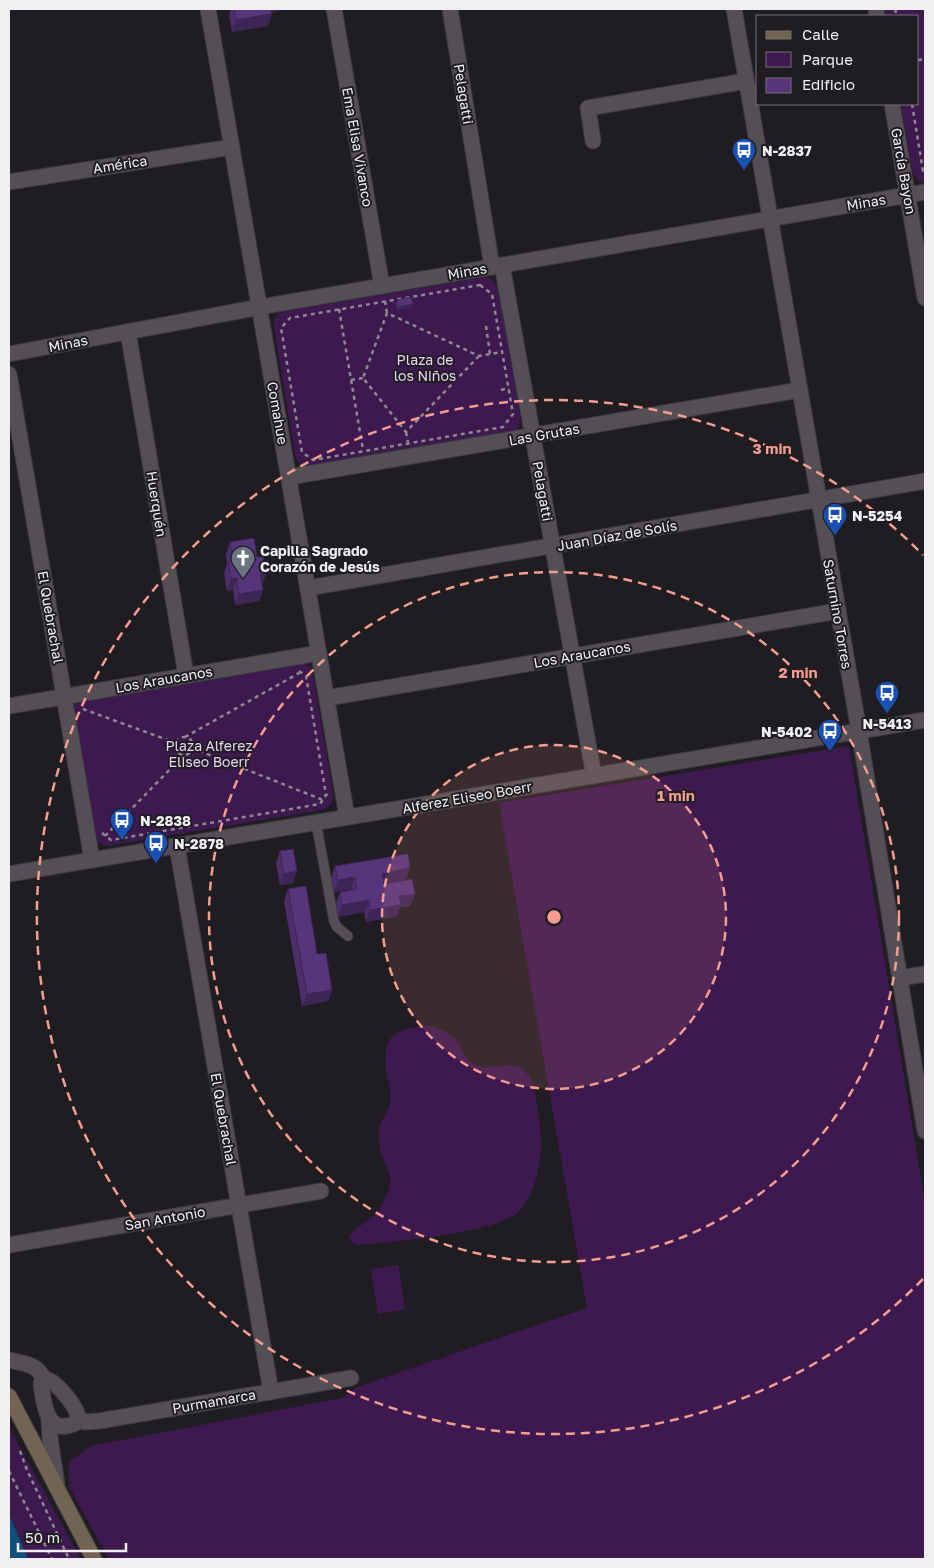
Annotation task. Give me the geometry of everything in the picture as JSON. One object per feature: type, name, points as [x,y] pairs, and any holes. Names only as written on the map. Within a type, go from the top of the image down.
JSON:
[{"type":"main road","points":[[9,1396],[94,1559]]},
{"type":"street","name":"Comahue","points":[[208,9],[347,817]]},
{"type":"street","name":"Ema Elisa Vivanco","points":[[334,9],[382,286]]},
{"type":"street","name":"Pelagatti","points":[[450,9],[497,266],[533,436],[594,776]]},
{"type":"street","name":"Saturnino Torres","points":[[734,9],[859,730],[925,1132]]},
{"type":"street","points":[[592,141],[588,108],[746,81]]},
{"type":"street","name":"García Bayon","points":[[892,105],[925,298]]},
{"type":"street","name":"América","points":[[9,182],[232,146]]},
{"type":"street","name":"Minas","points":[[9,354],[260,307],[925,192]]},
{"type":"street","name":"Huerquén","points":[[128,332],[186,676]]},
{"type":"street","name":"El Quebrachal","points":[[9,374],[92,860]]},
{"type":"street","name":"Las Grutas","points":[[289,477],[799,390]]},
{"type":"street","name":"Juan Díaz de Solís","points":[[308,588],[925,481]]},
{"type":"street","name":"Los Araucanos","points":[[327,698],[838,610]]},
{"type":"street","name":"Los Araucanos","points":[[9,706],[319,653]]},
{"type":"street","name":"Alferez Eliseo Boerr","points":[[9,874],[925,720]]},
{"type":"street","name":"El Quebrachal","points":[[177,846],[271,1392]]},
{"type":"street","points":[[900,978],[925,974]]},
{"type":"street","name":"San Antonio","points":[[9,1245],[321,1191]]},
{"type":"street","points":[[9,1360],[34,1367],[41,1373],[44,1379]]},
{"type":"street","name":"Purmamarca","points":[[49,1420],[66,1426],[76,1423],[78,1420],[84,1422],[99,1421],[351,1378]]},
{"type":"street","points":[[44,1379],[41,1386],[49,1420],[57,1491]]},
{"type":"street","points":[[44,1379],[50,1380],[74,1405],[78,1413],[78,1420]]},
{"type":"lane","points":[[316,822],[334,921],[337,927],[348,936]]},
{"type":"path","points":[[912,105],[923,171],[925,170]]},
{"type":"path","points":[[480,285],[492,294],[513,414],[503,427],[313,460],[302,452],[281,328],[290,318],[385,302],[480,285]]},
{"type":"path","points":[[363,378],[387,313],[385,302]]},
{"type":"path","points":[[339,309],[364,451]]},
{"type":"path","points":[[387,313],[479,356],[502,352]]},
{"type":"path","points":[[486,326],[490,354]]},
{"type":"path","points":[[406,432],[479,356]]},
{"type":"path","points":[[351,380],[363,378]]},
{"type":"path","points":[[363,378],[406,432],[408,443]]},
{"type":"path","points":[[501,390],[509,388]]},
{"type":"path","points":[[443,394],[444,400]]},
{"type":"path","points":[[100,832],[111,840],[320,804],[326,795],[306,676],[295,669]]},
{"type":"path","points":[[184,754],[177,751],[176,743],[179,739],[301,672]]},
{"type":"path","points":[[80,713],[86,704]]},
{"type":"path","points":[[83,709],[176,743]]},
{"type":"path","points":[[105,836],[184,754],[189,753],[192,748],[192,742],[185,737]]},
{"type":"path","points":[[192,748],[323,800]]},
{"type":"path","points":[[19,1446],[27,1470],[69,1559]]},
{"type":"path","points":[[9,1471],[52,1559]]},
{"type":"green space","points":[[885,9],[925,9],[925,182],[919,181],[913,173],[901,105],[919,105],[919,15],[886,15]]},
{"type":"green space","name":"Plaza de los Niños","points":[[486,277],[494,281],[500,293],[520,415],[518,428],[511,432],[309,467],[300,463],[295,454],[274,327],[274,321],[278,315],[285,311]]},
{"type":"green space","name":"Plaza Alferez Eliseo Boerr","points":[[302,662],[310,667],[313,675],[333,794],[333,800],[329,806],[321,810],[112,845],[102,845],[98,842],[94,833],[74,711],[75,704],[78,701]]},
{"type":"green space","points":[[849,746],[925,1203],[925,1559],[109,1559],[69,1487],[69,1462],[91,1446],[342,1398],[357,1387],[587,1308],[499,803]]},
{"type":"green space","points":[[432,1026],[450,1035],[459,1044],[468,1059],[475,1065],[487,1068],[518,1067],[529,1077],[535,1095],[541,1138],[540,1160],[535,1182],[526,1203],[521,1209],[513,1216],[499,1222],[443,1235],[357,1245],[351,1242],[349,1236],[377,1212],[386,1198],[390,1183],[389,1174],[381,1152],[379,1137],[379,1130],[391,1100],[385,1057],[387,1047],[395,1034],[402,1030]]},
{"type":"green space","points":[[398,1265],[405,1309],[378,1314],[371,1269]]},
{"type":"green space","points":[[9,1428],[81,1559],[28,1559],[9,1514]]},
{"type":"water","points":[[9,1514],[28,1559],[9,1559]]},
{"type":"building","points":[[234,9],[271,9],[272,14],[236,20]]},
{"type":"building","points":[[411,297],[413,304],[398,307],[397,300]]},
{"type":"building","name":"Capilla Sagrado Corazón de Jesús","points":[[254,538],[257,557],[263,556],[266,574],[260,575],[263,590],[239,594],[237,578],[231,579],[228,561],[233,560],[230,542]]},
{"type":"building","points":[[293,849],[297,871],[284,874],[280,851]]},
{"type":"building","points":[[408,854],[410,868],[382,874],[384,884],[412,879],[415,894],[399,896],[401,905],[370,910],[369,900],[342,905],[340,892],[357,889],[355,877],[338,880],[335,866]]},
{"type":"building","points":[[306,886],[317,954],[326,953],[332,990],[307,994],[288,889]]},
{"type":"place","name":"N-2837","points":[[744,171]]},
{"type":"place","name":"N-5254","points":[[835,536]]},
{"type":"place","name":"Capilla Sagrado Corazón de Jesús","points":[[243,579]]},
{"type":"place","name":"N-5413","points":[[887,714]]},
{"type":"place","name":"N-5402","points":[[830,752]]},
{"type":"place","name":"N-2838","points":[[122,841]]},
{"type":"place","name":"N-2878","points":[[156,864]]}]
